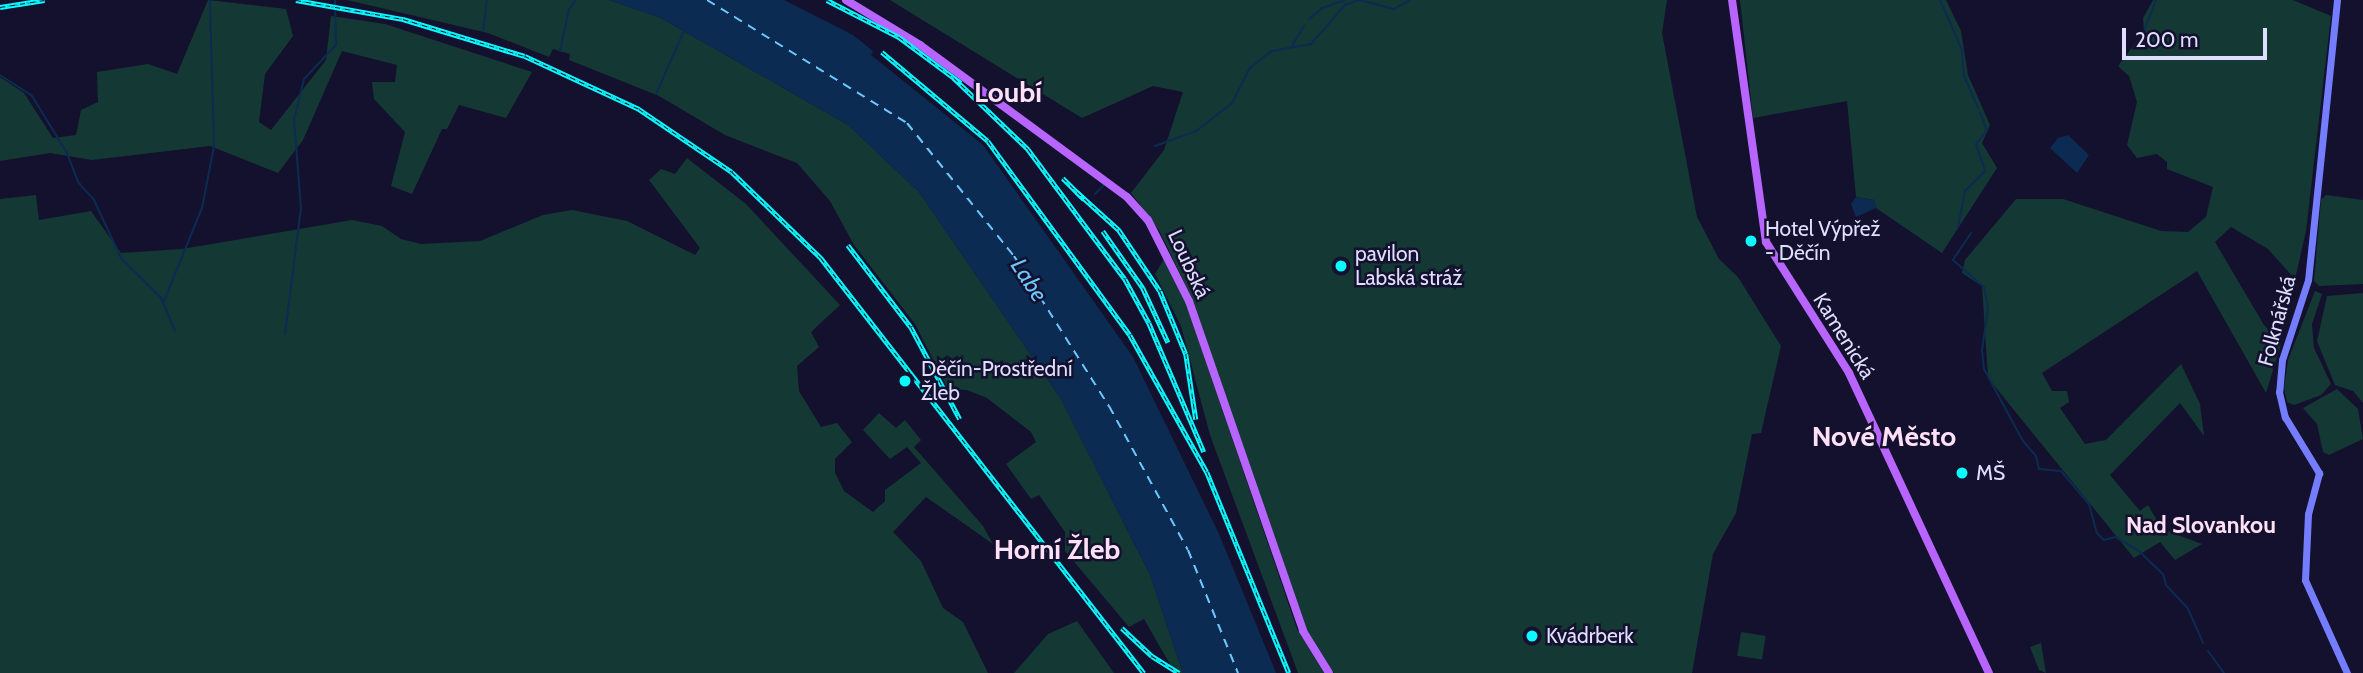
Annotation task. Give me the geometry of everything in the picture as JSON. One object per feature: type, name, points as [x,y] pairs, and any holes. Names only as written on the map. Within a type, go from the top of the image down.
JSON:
[{"type":"main road","name":"Loubská","points":[[846,0],[920,46],[1127,197],[1148,220],[1189,301],[1303,631],[1329,673]]},
{"type":"main road","name":"Kamenická","points":[[1732,0],[1766,242],[1849,373],[1989,673]]},
{"type":"street","name":"Folknářská","points":[[2337,0],[2308,280],[2282,360],[2279,392],[2285,417],[2319,473],[2306,528],[2305,580],[2347,673]]},
{"type":"green space","points":[[208,0],[286,9],[293,36],[265,74],[259,122],[271,130],[326,60],[331,16],[385,24],[532,72],[506,118],[459,105],[447,129],[442,129],[412,194],[391,186],[405,132],[374,99],[372,82],[395,82],[397,65],[342,51],[303,140],[278,173],[210,146],[92,160],[50,153],[0,161],[0,77],[24,93],[53,138],[76,135],[81,110],[98,102],[97,72],[148,64],[177,74]]},
{"type":"green space","points":[[347,0],[609,0],[661,18],[848,125],[919,192],[1061,399],[1150,575],[1183,673],[1175,673],[1144,619],[1129,627],[1065,551],[1065,532],[1039,495],[1031,499],[1006,464],[1036,442],[1031,432],[987,398],[967,390],[948,389],[915,324],[854,245],[830,201],[797,163],[725,135],[659,96],[569,60],[570,54],[553,49],[549,57],[488,33]]},
{"type":"green space","points":[[890,0],[1667,0],[1662,33],[1697,217],[1719,259],[1738,277],[1781,346],[1761,433],[1752,434],[1736,513],[1713,554],[1692,673],[1334,673],[1305,627],[1276,552],[1194,303],[1159,230],[1131,193],[1164,150],[1183,92],[1153,86],[1082,118]]},
{"type":"green space","points":[[1740,0],[1946,0],[1961,31],[1968,75],[1990,125],[1982,143],[1997,168],[1942,253],[1876,208],[1874,200],[1856,197],[1847,101],[1753,118]]},
{"type":"green space","points":[[2153,0],[2293,0],[2331,16],[2306,231],[2295,279],[2268,249],[2231,227],[2215,242],[2264,325],[2281,344],[2266,393],[2197,271],[2042,373],[2052,391],[2067,391],[2069,402],[2060,408],[2085,444],[2106,440],[2181,364],[2200,404],[2204,436],[2180,403],[2110,475],[2140,511],[2148,505],[2162,529],[2202,544],[2175,560],[2160,542],[2134,558],[1988,378],[1982,286],[1962,273],[1965,260],[2016,199],[2063,199],[2161,231],[2188,232],[2206,217],[2213,187],[2167,169],[2167,162],[2157,154],[2137,158],[2127,145],[2137,102],[2129,76],[2118,66],[2144,32],[2143,18]]},
{"type":"green space","points":[[687,158],[746,204],[840,305],[811,332],[819,347],[797,366],[799,391],[821,427],[837,423],[852,442],[835,459],[835,473],[844,491],[873,512],[885,501],[885,490],[921,463],[907,447],[890,459],[863,430],[879,413],[896,428],[905,420],[921,440],[914,447],[983,526],[993,544],[926,497],[893,532],[921,561],[943,608],[963,622],[988,673],[0,673],[0,199],[36,195],[39,220],[91,211],[121,253],[182,249],[352,220],[382,226],[401,239],[421,244],[480,241],[543,215],[572,210],[627,221],[695,255],[700,248],[649,180],[661,169],[675,174]]},
{"type":"green space","points":[[2326,195],[2363,200],[2363,284],[2319,286],[2314,281],[2321,200]]},
{"type":"green space","points":[[1164,259],[1186,303],[1297,629],[1324,673],[1298,673],[1210,435],[1181,326],[1155,274]]},
{"type":"green space","points":[[2315,291],[2322,294],[2312,324],[2314,348],[2331,384],[2321,395],[2294,405],[2287,402],[2284,388],[2288,360]]},
{"type":"green space","points":[[2363,293],[2363,403],[2353,391],[2335,385],[2317,341],[2327,296]]},
{"type":"green space","points":[[2337,389],[2358,409],[2363,439],[2329,455],[2323,452],[2317,424],[2303,408]]},
{"type":"green space","points":[[1077,621],[1114,673],[1014,673],[1048,634]]},
{"type":"green space","points":[[1741,632],[1766,636],[1762,660],[1737,656]]},
{"type":"green space","points":[[2041,643],[2046,673],[2039,670],[2030,647]]},
{"type":"water","name":"Labe","points":[[609,0],[784,0],[853,35],[873,51],[871,55],[983,145],[1133,357],[1219,534],[1276,673],[1183,673],[1150,575],[1061,399],[919,192],[848,125],[661,18]]},
{"type":"water","points":[[2068,135],[2089,155],[2077,173],[2050,148],[2058,138]]},
{"type":"water","points":[[1856,197],[1874,200],[1876,208],[1856,217],[1851,204]]},
{"type":"waterway","points":[[164,301],[202,208],[214,146],[210,0]]},
{"type":"waterway","points":[[285,334],[301,208],[294,120],[304,79],[336,45],[335,0]]},
{"type":"waterway","points":[[483,31],[487,0]]},
{"type":"waterway","points":[[560,51],[569,9],[576,0]]},
{"type":"waterway","points":[[1309,19],[1322,8],[1345,0]]},
{"type":"waterway","points":[[1155,146],[1196,131],[1232,103],[1250,68],[1272,51],[1311,44],[1345,5],[1359,0]]},
{"type":"waterway","points":[[1360,0],[1394,9],[1410,0]]},
{"type":"waterway","points":[[1940,0],[1962,50],[1964,76],[1978,108]]},
{"type":"waterway","points":[[2137,49],[2156,0]]},
{"type":"waterway","points":[[1291,47],[1304,26]]},
{"type":"waterway","points":[[656,94],[684,31]]},
{"type":"waterway","points":[[0,75],[32,96],[67,153],[78,182],[94,200],[121,258],[161,298],[175,331]]},
{"type":"waterway","points":[[1958,227],[1965,191],[1985,171],[1976,144],[1987,131],[1980,112]]},
{"type":"waterway","points":[[1095,194],[1105,184]]},
{"type":"waterway","points":[[1971,233],[1953,260],[1984,287],[1988,308],[1982,350],[1984,369],[2023,441],[2036,456],[2039,469],[2061,471],[2089,504],[2097,533],[2104,540],[2115,537],[2139,551],[2163,574],[2166,585],[2188,609],[2203,643]]},
{"type":"waterway","points":[[2208,651],[2224,673]]},
{"type":"ferry route","points":[[707,0],[907,123],[1014,256],[1109,406],[1188,550],[1238,673]]},
{"type":"railway","points":[[0,7],[44,0]]},
{"type":"railway","points":[[296,0],[403,19],[525,56],[639,109],[732,172],[821,258],[1144,673]]},
{"type":"railway","points":[[827,0],[899,37],[961,83]]},
{"type":"railway","points":[[882,52],[988,141],[1130,335],[1207,472],[1289,673]]},
{"type":"railway","points":[[954,78],[1028,149],[1125,279],[1149,323],[1204,452]]},
{"type":"railway","points":[[1063,178],[1084,199]]},
{"type":"railway","points":[[1077,192],[1119,230],[1160,291],[1186,354],[1196,419]]},
{"type":"railway","points":[[1103,231],[1143,288],[1168,342]]},
{"type":"railway","points":[[848,245],[911,327],[960,419]]},
{"type":"railway","points":[[1122,628],[1152,656],[1179,673]]},
{"type":"place","name":"Hotel Výpřež - Děčín","points":[[1751,241]]},
{"type":"place","name":"pavilon Labská stráž","points":[[1341,266]]},
{"type":"place","name":"Děčín-Prostřední Žleb","points":[[905,381]]},
{"type":"place","name":"MŠ","points":[[1962,473]]},
{"type":"place","name":"Kvádrberk","points":[[1532,636]]},
{"type":"district","name":"Loubí","points":[[1008,92]]},
{"type":"district","name":"Nové Město","points":[[1884,436]]},
{"type":"district","name":"Nad Slovankou","points":[[2201,525]]},
{"type":"district","name":"Horní Žleb","points":[[1057,549]]}]
